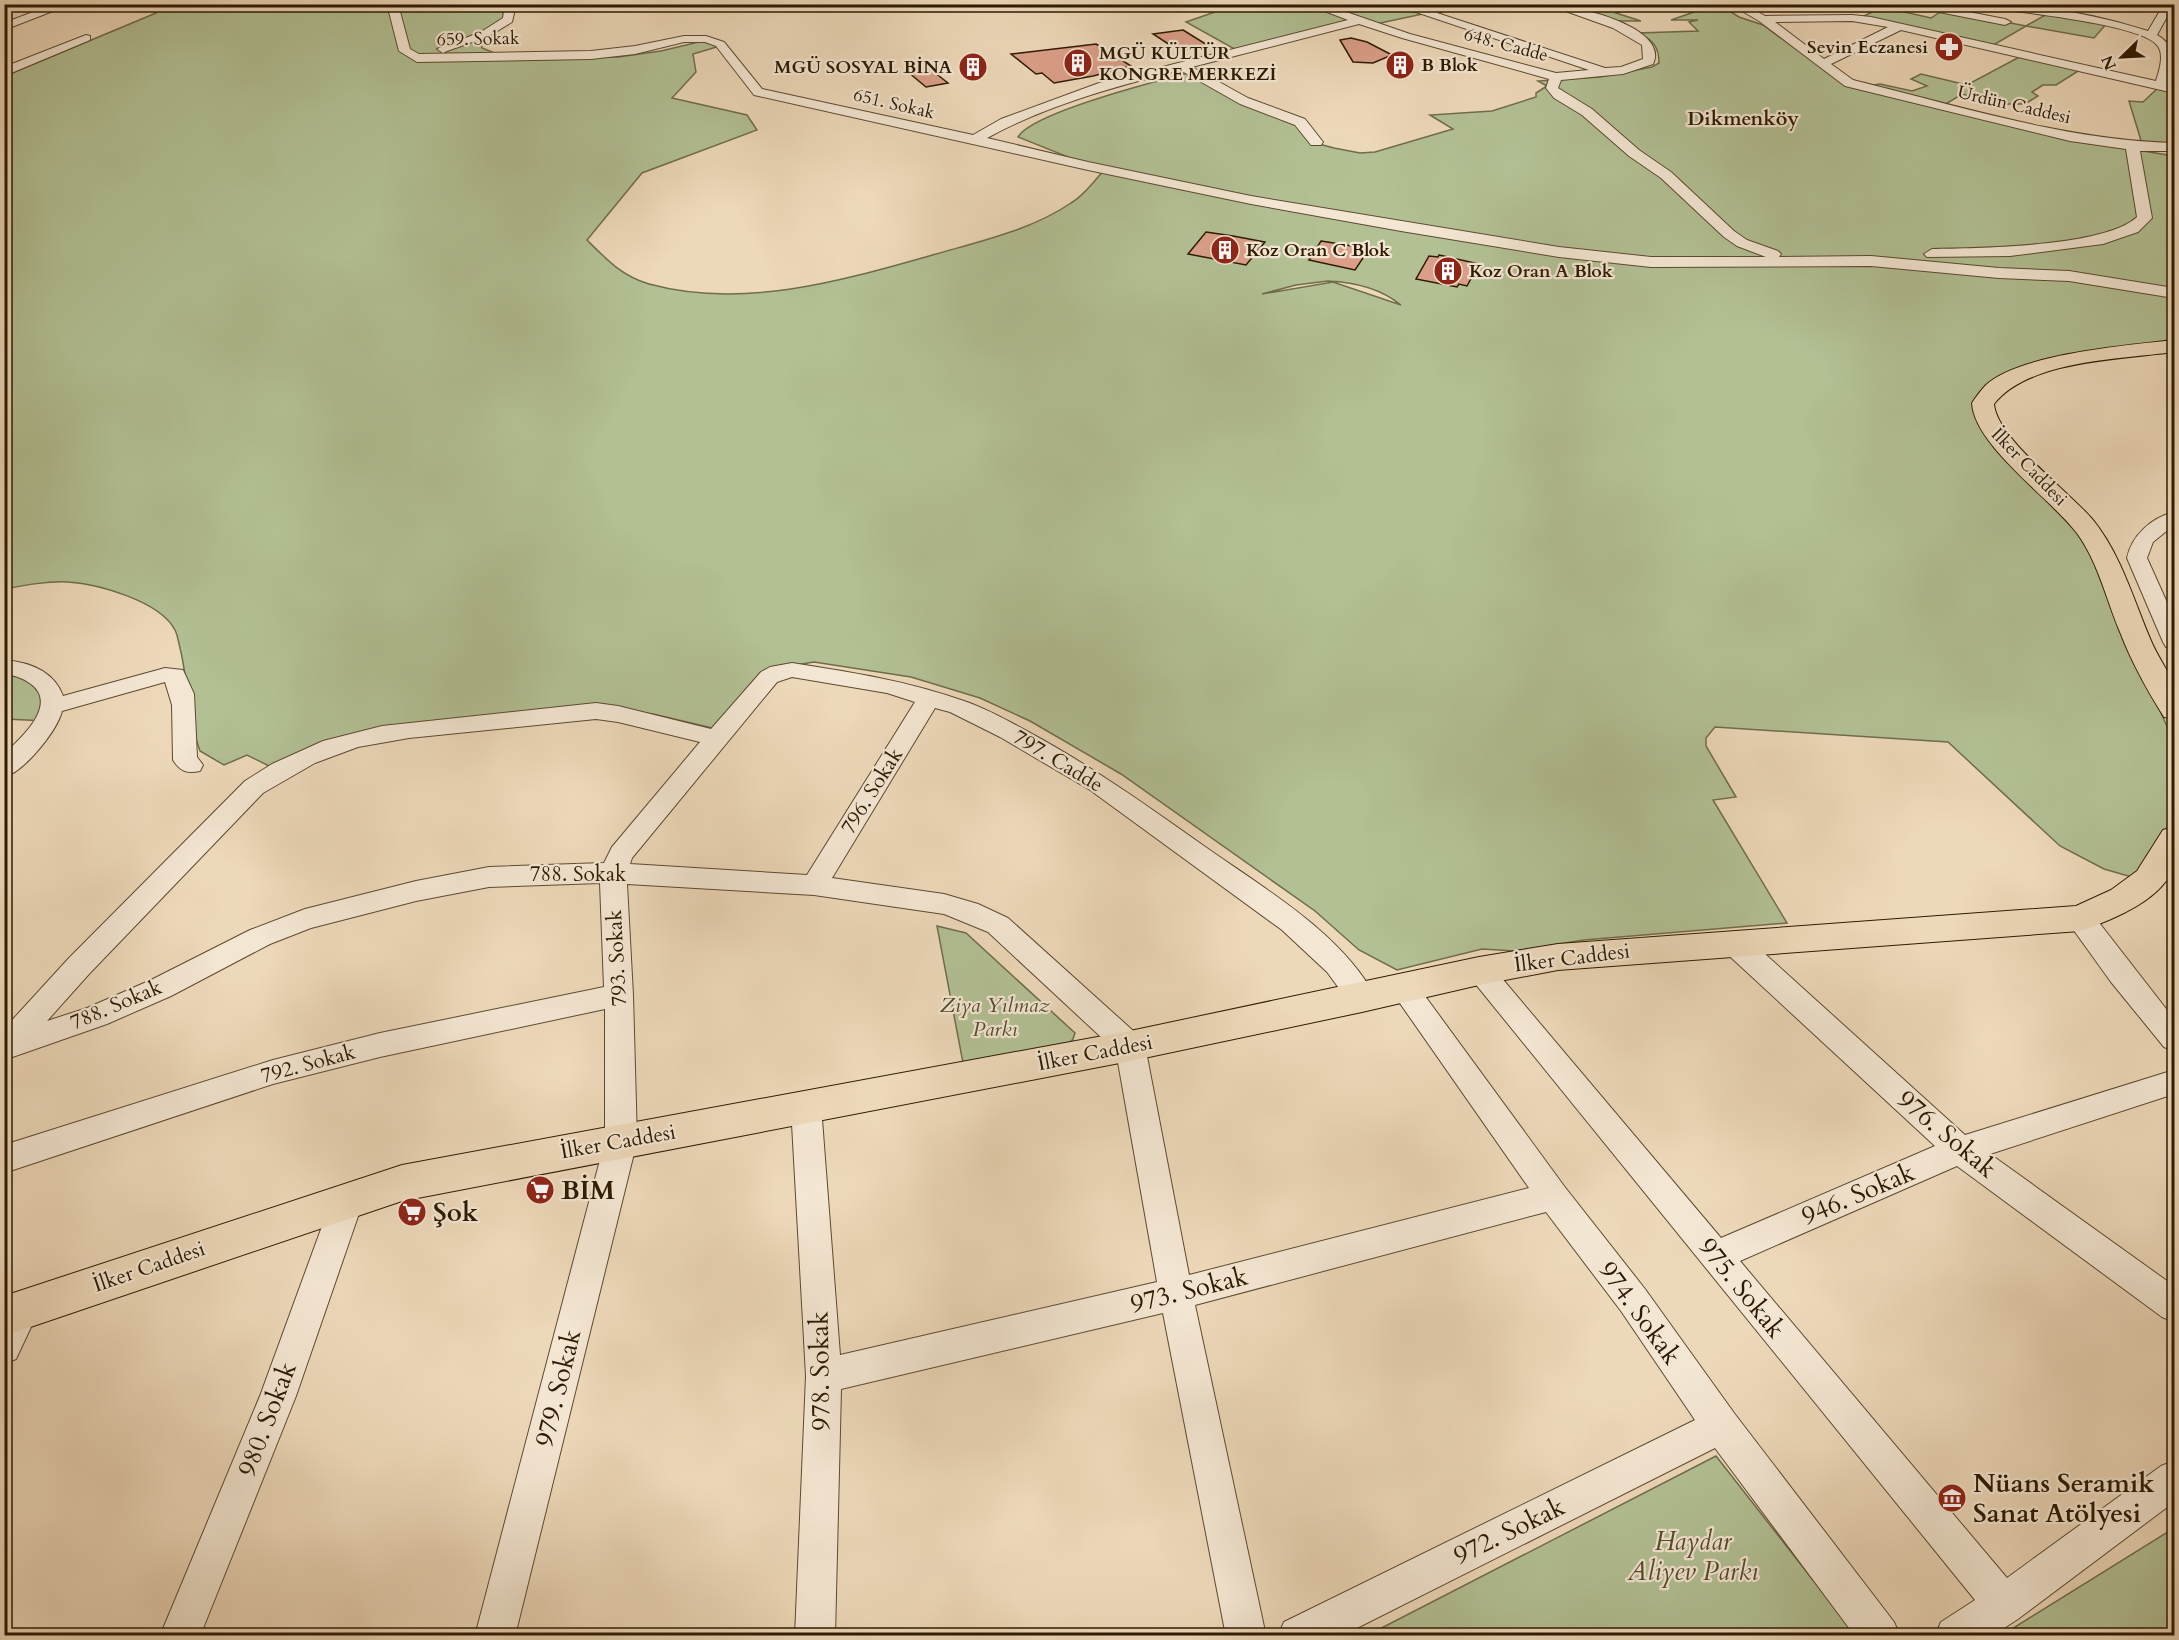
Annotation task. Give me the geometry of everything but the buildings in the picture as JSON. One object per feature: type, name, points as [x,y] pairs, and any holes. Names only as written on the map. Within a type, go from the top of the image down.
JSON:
[{"type":"main road","name":"İlker Caddesi","points":[[2175,346],[2070,361],[2032,370],[1996,387],[1983,403],[1982,410],[2001,439],[2092,534],[2110,570],[2146,660],[2175,710]]},
{"type":"main road","name":"İlker Caddesi","points":[[13,1313],[348,1199],[402,1183],[1130,1046],[1404,989],[1479,971],[1558,957],[2080,918],[2123,899],[2149,880],[2175,838]]},
{"type":"street","points":[[4,27],[66,4]]},
{"type":"street","points":[[392,4],[405,51],[417,58]]},
{"type":"street","name":"659. Sokak","points":[[417,58],[499,27],[508,20],[511,4]]},
{"type":"street","name":"648. Cadde","points":[[1311,4],[1371,25],[1556,77]]},
{"type":"street","points":[[1397,4],[1607,72]]},
{"type":"street","points":[[1371,25],[1466,4]]},
{"type":"street","points":[[1551,4],[1621,27],[1642,38],[1648,44],[1649,61],[1634,68],[1556,77],[1552,88],[1558,95],[1587,112],[1634,153],[1666,176],[1729,234],[1742,243],[1797,260],[1871,261],[1999,273],[2069,276],[2175,292]]},
{"type":"street","points":[[1735,4],[1763,19],[1790,41],[1824,63],[1900,26]]},
{"type":"street","points":[[1986,4],[2107,23],[2151,36],[2162,43],[2166,51],[2166,71],[2160,86]]},
{"type":"street","points":[[2151,36],[2170,4]]},
{"type":"street","points":[[1914,30],[1946,7],[2021,25],[2047,14]]},
{"type":"street","points":[[1763,19],[1856,18],[2175,89]]},
{"type":"street","points":[[980,135],[1069,98],[1181,66],[1358,21]]},
{"type":"street","points":[[1990,47],[2008,36]]},
{"type":"street","points":[[4,72],[87,38]]},
{"type":"street","name":"659. Sokak","points":[[417,58],[591,55],[655,47],[697,38],[714,40],[720,44],[758,92]]},
{"type":"street","name":"Ürdün Caddesi","points":[[1824,63],[1849,83],[2034,129],[2138,147],[2175,147]]},
{"type":"street","points":[[1181,66],[1245,102],[1300,122],[1317,142]]},
{"type":"street","name":"651. Sokak","points":[[758,92],[980,135],[1088,166],[1251,200],[1401,227],[1651,262],[1797,260]]},
{"type":"street","points":[[1797,260],[2010,250],[2103,239],[2133,229],[2145,218],[2138,147],[2175,152]]},
{"type":"street","points":[[1729,261],[1741,254],[1744,247],[1742,243]]},
{"type":"street","points":[[2175,518],[2152,530],[2138,551],[2137,558],[2175,642]]},
{"type":"street","points":[[4,667],[23,670],[36,676],[52,696],[53,706],[47,721],[4,769]]},
{"type":"street","name":"797. Cadde","points":[[716,738],[761,685],[778,672],[792,670],[889,686],[958,707],[1008,731],[1099,784],[1292,923],[1337,964],[1362,998]]},
{"type":"street","points":[[53,706],[165,675],[175,675],[180,683],[184,760],[191,765]]},
{"type":"street","name":"796. Sokak","points":[[814,885],[929,698]]},
{"type":"street","points":[[5,1048],[87,958],[254,787],[276,772],[329,746],[384,733],[596,711],[618,714],[716,738],[621,854],[613,873]]},
{"type":"street","name":"788. Sokak","points":[[5,1048],[97,1016],[161,988],[260,937],[338,910],[489,877],[613,873],[814,885],[944,904],[968,911],[998,925],[1130,1046]]},
{"type":"street","name":"793. Sokak","points":[[613,873],[619,995],[621,1141]]},
{"type":"street","points":[[2080,918],[2121,974],[2175,1039]]},
{"type":"street","name":"976. Sokak","points":[[1734,943],[1959,1150],[2175,1306]]},
{"type":"street","name":"975. Sokak","points":[[1479,971],[2004,1605]]},
{"type":"street","name":"974. Sokak","points":[[1404,989],[1553,1196],[1633,1300],[1721,1426],[1880,1635]]},
{"type":"street","name":"792. Sokak","points":[[4,1159],[273,1072],[380,1045],[619,995]]},
{"type":"street","points":[[1130,1046],[1176,1294],[1246,1635]]},
{"type":"street","name":"946. Sokak","points":[[1716,1256],[1959,1150],[2175,1082]]},
{"type":"street","name":"978. Sokak","points":[[806,1106],[824,1376],[814,1635]]},
{"type":"street","name":"979. Sokak","points":[[495,1635],[621,1141]]},
{"type":"street","name":"973. Sokak","points":[[824,1376],[1176,1294],[1553,1196]]},
{"type":"street","name":"980. Sokak","points":[[180,1635],[278,1396],[348,1199]]},
{"type":"street","points":[[4,1347],[13,1313]]},
{"type":"street","name":"972. Sokak","points":[[1298,1635],[1721,1426]]},
{"type":"street","points":[[1955,1635],[2004,1605],[2175,1479]]},
{"type":"green space","points":[[165,5],[503,5],[504,21],[480,35],[482,48],[510,59],[618,57],[661,51],[703,41],[720,46],[693,54],[696,72],[672,98],[747,115],[757,130],[642,173],[587,240],[615,266],[639,281],[685,291],[721,294],[757,293],[830,282],[1006,234],[1040,221],[1080,196],[1103,171],[1018,137],[1028,128],[1046,118],[1124,90],[1188,73],[1293,121],[1319,144],[1360,153],[1375,152],[1453,129],[1430,115],[1492,111],[1536,97],[1536,93],[1547,86],[1538,81],[1600,77],[1652,67],[1659,63],[1656,48],[1639,33],[1698,31],[1689,22],[1698,20],[1671,20],[1694,12],[1689,5],[1720,5],[1739,17],[1763,25],[1831,74],[2061,138],[2174,156],[2174,342],[2058,360],[1980,407],[2074,518],[2174,742],[2174,825],[2167,842],[2135,878],[2104,869],[2060,846],[1948,742],[1715,727],[1706,738],[1706,746],[1736,797],[1713,800],[1787,923],[1584,940],[1515,951],[1482,949],[1397,970],[1359,950],[1315,911],[1121,774],[1030,721],[980,698],[911,677],[814,662],[784,667],[725,731],[653,714],[596,707],[384,730],[273,768],[247,755],[224,765],[200,751],[193,727],[177,635],[167,620],[156,611],[111,590],[81,583],[52,582],[5,589],[5,76],[156,13]],"holes":[[[1328,281],[1338,282],[1376,291],[1401,305],[1333,282],[1262,294],[1296,285]]]},
{"type":"green space","points":[[1235,5],[1465,5],[1371,25],[1358,21],[1238,51],[1186,22]]},
{"type":"green space","points":[[1551,5],[1646,5],[1616,13],[1641,21],[1614,21]]},
{"type":"green space","points":[[1882,7],[1931,18],[1943,10],[2026,26],[1990,47],[1860,18]]},
{"type":"green space","points":[[2047,14],[2107,23],[2094,38],[2026,26]]},
{"type":"green space","points":[[2023,55],[2083,68],[2056,85],[2043,85],[2032,92],[2038,96],[2025,104],[2003,104],[1962,94],[1941,107],[1861,87],[1880,84],[1912,91],[1927,86],[1911,79],[1921,74],[1967,85]]},
{"type":"green space","points":[[2160,86],[2174,89],[2174,147],[2143,147],[2129,101],[2143,102]]},
{"type":"green space","points":[[4,667],[36,676],[47,721],[5,719]]},
{"type":"green space","name":"Ziya Yılmaz Parkı","points":[[937,926],[966,933],[1075,1033],[1066,1047],[963,1063]]},
{"type":"green space","name":"Haydar Aliyev Parkı","points":[[1716,1456],[1856,1635],[1366,1636]]},
{"type":"green space","points":[[2174,1528],[2174,1635],[2002,1635]]},
{"type":"place","name":"Sevin Eczanesi","points":[[1949,47]]},
{"type":"place","name":"MGÜ KÜLTÜR KONGRE MERKEZİ","points":[[1078,63]]},
{"type":"place","name":"B Blok","points":[[1400,65]]},
{"type":"place","name":"MGÜ SOSYAL BİNA","points":[[973,67]]},
{"type":"place","name":"Koz Oran C Blok","points":[[1225,250]]},
{"type":"place","name":"Koz Oran A Blok","points":[[1448,271]]},
{"type":"place","name":"BİM","points":[[540,1190]]},
{"type":"place","name":"Şok","points":[[412,1212]]},
{"type":"place","name":"Nüans Seramik Sanat Atölyesi","points":[[1952,1498]]},
{"type":"district","name":"Dikmenköy","points":[[1743,118]]}]
